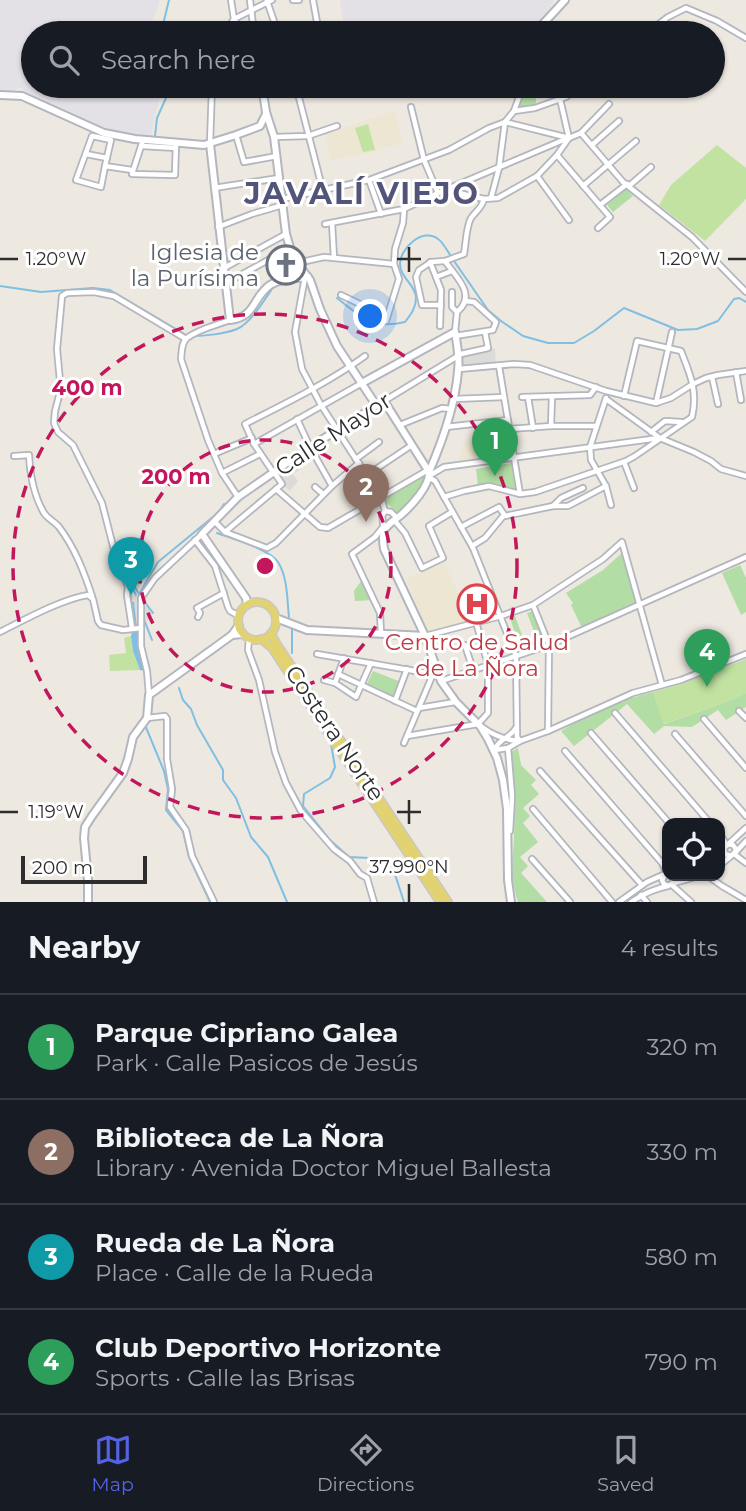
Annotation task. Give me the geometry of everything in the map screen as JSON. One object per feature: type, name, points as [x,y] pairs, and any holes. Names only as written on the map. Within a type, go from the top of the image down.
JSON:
[{"type":"main road","points":[[258,601],[274,611],[279,622],[271,634],[261,639],[246,636],[239,625],[239,616],[247,605],[258,601]]},
{"type":"main road","name":"Costera Norte","points":[[271,634],[448,902]]},
{"type":"main road","name":"Costera Norte","points":[[261,639],[272,648],[440,902]]},
{"type":"street","points":[[231,0],[234,19],[269,1],[275,21]]},
{"type":"street","points":[[250,0],[253,21]]},
{"type":"street","points":[[293,0],[299,0]]},
{"type":"street","points":[[313,0],[317,21]]},
{"type":"street","points":[[546,21],[565,0]]},
{"type":"street","points":[[663,21],[686,8],[715,21]]},
{"type":"street","points":[[725,26],[746,38]]},
{"type":"street","points":[[0,95],[21,96]]},
{"type":"street","points":[[26,98],[104,133],[142,143],[176,145],[210,144],[236,135],[260,126],[266,112]]},
{"type":"street","points":[[212,98],[210,144],[230,320]]},
{"type":"street","points":[[263,98],[274,137],[286,234],[293,258],[307,277],[337,346],[376,405]]},
{"type":"street","points":[[299,98],[323,191]]},
{"type":"street","points":[[218,227],[282,202],[369,180],[449,150],[505,122],[514,111],[519,98]]},
{"type":"street","points":[[514,111],[535,108],[560,99],[569,138]]},
{"type":"street","points":[[325,224],[404,209],[581,133],[608,104]]},
{"type":"street","points":[[411,107],[424,160],[438,193]]},
{"type":"street","points":[[592,145],[619,121]]},
{"type":"street","points":[[505,122],[569,138]]},
{"type":"street","points":[[491,198],[499,168],[505,122]]},
{"type":"street","points":[[260,126],[271,129]]},
{"type":"street","points":[[274,137],[308,136],[337,126]]},
{"type":"street","points":[[581,133],[628,185],[692,237],[746,292]]},
{"type":"street","points":[[236,135],[244,162],[276,156]]},
{"type":"street","points":[[93,136],[111,140],[107,158],[101,187],[76,180],[93,136]]},
{"type":"street","points":[[446,190],[484,198],[498,198],[537,176],[569,138]]},
{"type":"street","points":[[583,186],[636,141]]},
{"type":"street","points":[[132,172],[142,143]]},
{"type":"street","points":[[106,166],[132,172],[175,176],[176,145]]},
{"type":"street","points":[[86,154],[107,158]]},
{"type":"street","points":[[556,155],[610,217],[598,228]]},
{"type":"street","points":[[600,205],[650,166]]},
{"type":"street","points":[[537,176],[569,220]]},
{"type":"street","points":[[214,188],[279,178]]},
{"type":"street","points":[[369,180],[381,214]]},
{"type":"street","points":[[441,305],[422,305],[416,277],[419,270],[430,262],[445,261],[464,254],[470,219],[483,204],[484,198]]},
{"type":"street","points":[[341,295],[387,319],[399,279],[394,264],[395,249],[404,209]]},
{"type":"street","points":[[332,223],[334,258]]},
{"type":"street","points":[[223,268],[286,234]]},
{"type":"street","points":[[225,284],[281,253]]},
{"type":"street","points":[[297,263],[324,257],[394,264]]},
{"type":"street","points":[[445,261],[466,291],[462,309],[457,312]]},
{"type":"street","points":[[430,262],[441,290],[440,326]]},
{"type":"street","points":[[436,277],[452,271]]},
{"type":"street","points":[[238,496],[222,473],[214,454],[181,359],[182,348],[186,338],[230,320],[245,317],[269,286],[285,279],[307,277]]},
{"type":"street","points":[[307,277],[302,290],[295,332],[302,369],[321,405],[381,498],[385,512],[386,554],[425,636],[438,676],[456,702],[479,725],[492,735],[520,741]]},
{"type":"street","points":[[88,902],[85,827],[123,773],[134,737],[145,720],[149,695],[147,671],[127,595],[128,587],[113,546],[102,503],[73,445],[58,432],[54,423],[60,388],[57,349],[62,296],[67,293],[94,292],[114,296],[186,338]]},
{"type":"street","points":[[452,292],[452,307],[457,312]]},
{"type":"street","points":[[214,454],[253,441],[455,334],[494,330],[496,322],[474,302],[465,301]]},
{"type":"street","points":[[381,634],[380,613],[352,554],[408,508],[427,484],[454,398],[459,369],[455,334],[457,312]]},
{"type":"street","name":"Calle Mayor","points":[[202,534],[238,496],[310,447],[461,354],[488,348],[485,332]]},
{"type":"street","points":[[656,403],[673,332]]},
{"type":"street","points":[[444,497],[489,486],[520,494],[535,492],[624,462],[692,417],[695,405],[693,384],[681,351],[637,341],[624,396]]},
{"type":"street","points":[[225,532],[282,484],[260,454],[245,424],[312,389],[365,356]]},
{"type":"street","points":[[459,369],[514,363],[530,365],[606,391],[656,403],[712,377],[746,371]]},
{"type":"street","points":[[499,366],[520,494]]},
{"type":"street","points":[[736,372],[741,400]]},
{"type":"street","points":[[712,377],[718,404]]},
{"type":"street","points":[[533,428],[525,397],[590,395],[597,387]]},
{"type":"street","points":[[606,391],[606,399],[590,447],[591,460],[606,486],[611,505]]},
{"type":"street","points":[[551,426],[552,396]]},
{"type":"street","points":[[454,398],[504,397]]},
{"type":"street","points":[[606,399],[660,438],[694,452],[721,469],[746,476]]},
{"type":"street","points":[[384,401],[472,546],[501,616],[516,656],[517,737],[520,741]]},
{"type":"street","points":[[400,425],[442,408],[451,409]]},
{"type":"street","points":[[297,419],[332,486]]},
{"type":"street","points":[[446,427],[508,420]]},
{"type":"street","points":[[650,432],[665,421],[683,423]]},
{"type":"street","points":[[509,429],[595,426]]},
{"type":"street","points":[[276,489],[320,527],[328,528],[444,467],[660,438]]},
{"type":"street","points":[[215,522],[225,532],[267,548],[379,442]]},
{"type":"street","points":[[367,475],[412,445]]},
{"type":"street","points":[[222,473],[260,454]]},
{"type":"street","points":[[14,456],[29,455],[30,475],[43,511],[58,525],[82,564],[97,609],[98,621],[101,625],[123,629],[137,628]]},
{"type":"street","points":[[624,462],[634,488]]},
{"type":"street","points":[[472,546],[485,538],[504,516],[553,506],[568,506],[606,486]]},
{"type":"street","points":[[316,487],[323,495]]},
{"type":"street","points":[[553,506],[561,498],[583,488]]},
{"type":"street","points":[[461,527],[499,508],[504,516]]},
{"type":"street","points":[[385,512],[391,512],[386,527]]},
{"type":"street","points":[[386,527],[405,533],[422,568],[443,558],[429,526],[452,512]]},
{"type":"street","points":[[137,628],[141,600],[147,588],[202,534],[246,598],[247,605]]},
{"type":"street","points":[[195,540],[215,566],[230,611],[239,616]]},
{"type":"street","points":[[279,622],[307,629],[425,636],[533,605],[603,559],[622,542],[662,685]]},
{"type":"street","points":[[317,654],[438,676],[473,670],[549,645],[746,557]]},
{"type":"street","points":[[198,617],[200,613],[197,608],[224,593]]},
{"type":"street","points":[[0,632],[31,616],[84,596],[92,596]]},
{"type":"street","points":[[533,605],[549,645],[548,731]]},
{"type":"street","points":[[407,736],[479,725],[488,713],[488,666],[476,622]]},
{"type":"street","points":[[149,695],[232,635],[239,625]]},
{"type":"street","points":[[232,635],[246,636],[275,751],[286,783],[301,811],[334,849],[367,878],[374,902]]},
{"type":"street","points":[[466,645],[473,670]]},
{"type":"street","points":[[494,750],[508,748],[633,693],[681,680],[746,654]]},
{"type":"street","points":[[335,684],[344,658]]},
{"type":"street","points":[[324,680],[356,697],[371,663]]},
{"type":"street","points":[[395,701],[407,669]]},
{"type":"street","points":[[338,674],[418,709],[456,702]]},
{"type":"street","points":[[404,743],[418,709],[438,676]]},
{"type":"street","points":[[739,711],[746,718]]},
{"type":"street","points":[[615,713],[706,818]]},
{"type":"street","points":[[145,720],[165,716],[167,719],[167,759],[172,789],[170,807],[186,830],[192,856],[214,902]]},
{"type":"street","points":[[704,719],[746,768]]},
{"type":"street","points":[[479,725],[494,750],[506,799],[511,902]]},
{"type":"street","points":[[494,750],[503,738],[517,727]]},
{"type":"street","points":[[591,733],[665,818]]},
{"type":"street","points":[[676,734],[746,816]]},
{"type":"street","points":[[508,748],[512,796],[508,845]]},
{"type":"street","points":[[565,751],[662,863]]},
{"type":"street","points":[[540,771],[642,885]]},
{"type":"street","points":[[533,809],[612,902]]},
{"type":"street","points":[[725,847],[746,828]]},
{"type":"street","points":[[725,861],[746,841]]},
{"type":"street","points":[[725,847],[734,846],[733,854]]},
{"type":"street","points":[[725,854],[733,854],[746,863]]},
{"type":"street","points":[[532,859],[570,902]]},
{"type":"street","points":[[619,902],[642,885],[662,875]]},
{"type":"street","points":[[662,881],[691,902]]},
{"type":"street","points":[[671,885],[674,881]]},
{"type":"street","points":[[631,902],[654,889],[683,881]]},
{"type":"street","points":[[715,881],[746,900]]},
{"type":"street","points":[[641,895],[648,902]]},
{"type":"shaded area","points":[[0,0],[160,0],[152,21],[21,21],[21,88],[0,92]]},
{"type":"shaded area","points":[[340,0],[554,0],[547,14],[539,21],[343,21]]},
{"type":"shaded area","points":[[35,98],[160,98],[151,137],[130,136],[101,128]]},
{"type":"shaded area","points":[[395,111],[402,144],[331,160],[325,134]]},
{"type":"shaded area","points":[[495,349],[496,366],[462,369],[461,354]]},
{"type":"shaded area","points":[[499,434],[502,457],[457,463],[466,439]]},
{"type":"shaded area","points":[[294,458],[302,468],[293,474],[298,481],[290,491],[274,472]]},
{"type":"shaded area","points":[[444,562],[470,620],[428,631],[406,579]]},
{"type":"shaded area","points":[[131,595],[147,603],[154,612],[141,624],[136,624]]},
{"type":"green space","points":[[522,98],[536,98],[536,105],[521,108],[519,106]]},
{"type":"green space","points":[[368,124],[375,150],[363,152],[355,128]]},
{"type":"green space","points":[[717,145],[746,168],[746,199],[705,241],[659,205],[671,185]]},
{"type":"green space","points":[[626,189],[633,196],[613,212],[607,205]]},
{"type":"green space","points":[[511,463],[516,490],[492,483],[478,486],[476,469]]},
{"type":"green space","points":[[425,475],[426,482],[409,505],[397,514],[384,500]]},
{"type":"green space","points":[[622,553],[636,603],[582,628],[571,605],[573,603],[566,593],[603,570]]},
{"type":"green space","points":[[740,565],[746,578],[746,612],[741,615],[722,573]]},
{"type":"green space","points":[[362,580],[374,600],[355,601],[354,591]]},
{"type":"green space","points":[[534,611],[545,640],[538,642],[527,613]]},
{"type":"green space","points":[[515,616],[526,646],[520,648],[510,618]]},
{"type":"green space","points":[[131,636],[140,670],[110,671],[109,655],[126,653],[124,638]]},
{"type":"green space","points":[[746,659],[746,693],[663,724],[653,692]]},
{"type":"green space","points":[[373,671],[401,682],[394,698],[367,684]]},
{"type":"green space","points":[[653,692],[664,724],[746,693],[746,707],[726,720],[718,710],[692,727],[664,726],[654,734],[627,704],[574,746],[561,731],[606,708]]},
{"type":"green space","points":[[518,748],[521,765],[536,780],[531,785],[539,794],[523,808],[530,816],[523,823],[538,842],[520,857],[528,866],[521,873],[547,902],[518,902],[514,885],[511,752]]},
{"type":"water","points":[[130,602],[134,602],[145,671],[140,670],[133,651]]},
{"type":"waterway","points":[[164,21],[169,0]]},
{"type":"waterway","points":[[155,136],[157,118],[166,98]]},
{"type":"waterway","points":[[337,298],[360,316],[375,323],[405,322],[414,308],[416,298],[400,264],[408,246],[419,237],[432,236],[442,242],[451,256]]},
{"type":"waterway","points":[[454,261],[488,310],[523,336],[548,343],[574,343],[624,308],[678,330],[697,329],[718,321],[734,299],[739,298],[746,302]]},
{"type":"waterway","points":[[0,286],[41,292],[93,288],[110,290],[186,335]]},
{"type":"waterway","points":[[192,336],[232,331],[242,326],[274,286]]},
{"type":"waterway","points":[[139,594],[158,562],[219,512],[224,504]]},
{"type":"waterway","points":[[217,533],[259,549],[278,562],[285,582],[289,617]]},
{"type":"waterway","points":[[124,569],[139,594]]},
{"type":"waterway","points":[[128,579],[136,595]]},
{"type":"waterway","points":[[130,586],[131,601]]},
{"type":"waterway","points":[[147,605],[153,613]]},
{"type":"waterway","points":[[145,622],[152,640]]},
{"type":"waterway","points":[[292,629],[292,653]]},
{"type":"waterway","points":[[179,688],[183,700],[191,709],[197,725],[223,770],[223,780],[236,798],[251,837],[268,857],[287,902]]},
{"type":"waterway","points":[[145,725],[164,771],[168,789],[166,810],[183,831],[189,857],[210,902]]},
{"type":"waterway","points":[[331,744],[335,767],[330,778],[304,794],[303,806],[330,840],[349,857],[390,859],[404,902]]},
{"type":"place","name":"Iglesia de la Purísima","points":[[286,265]]},
{"type":"place","name":"Parque Cipriano Galea","points":[[495,476]]},
{"type":"place","name":"Biblioteca de La Ñora","points":[[366,522]]},
{"type":"place","name":"Rueda de La Ñora","points":[[131,595]]},
{"type":"place","name":"Centro de Salud de La Ñora","points":[[477,604]]},
{"type":"place","name":"Club Deportivo Horizonte","points":[[707,687]]},
{"type":"district","name":"JAVALÍ VIEJO","points":[[362,194]]}]
